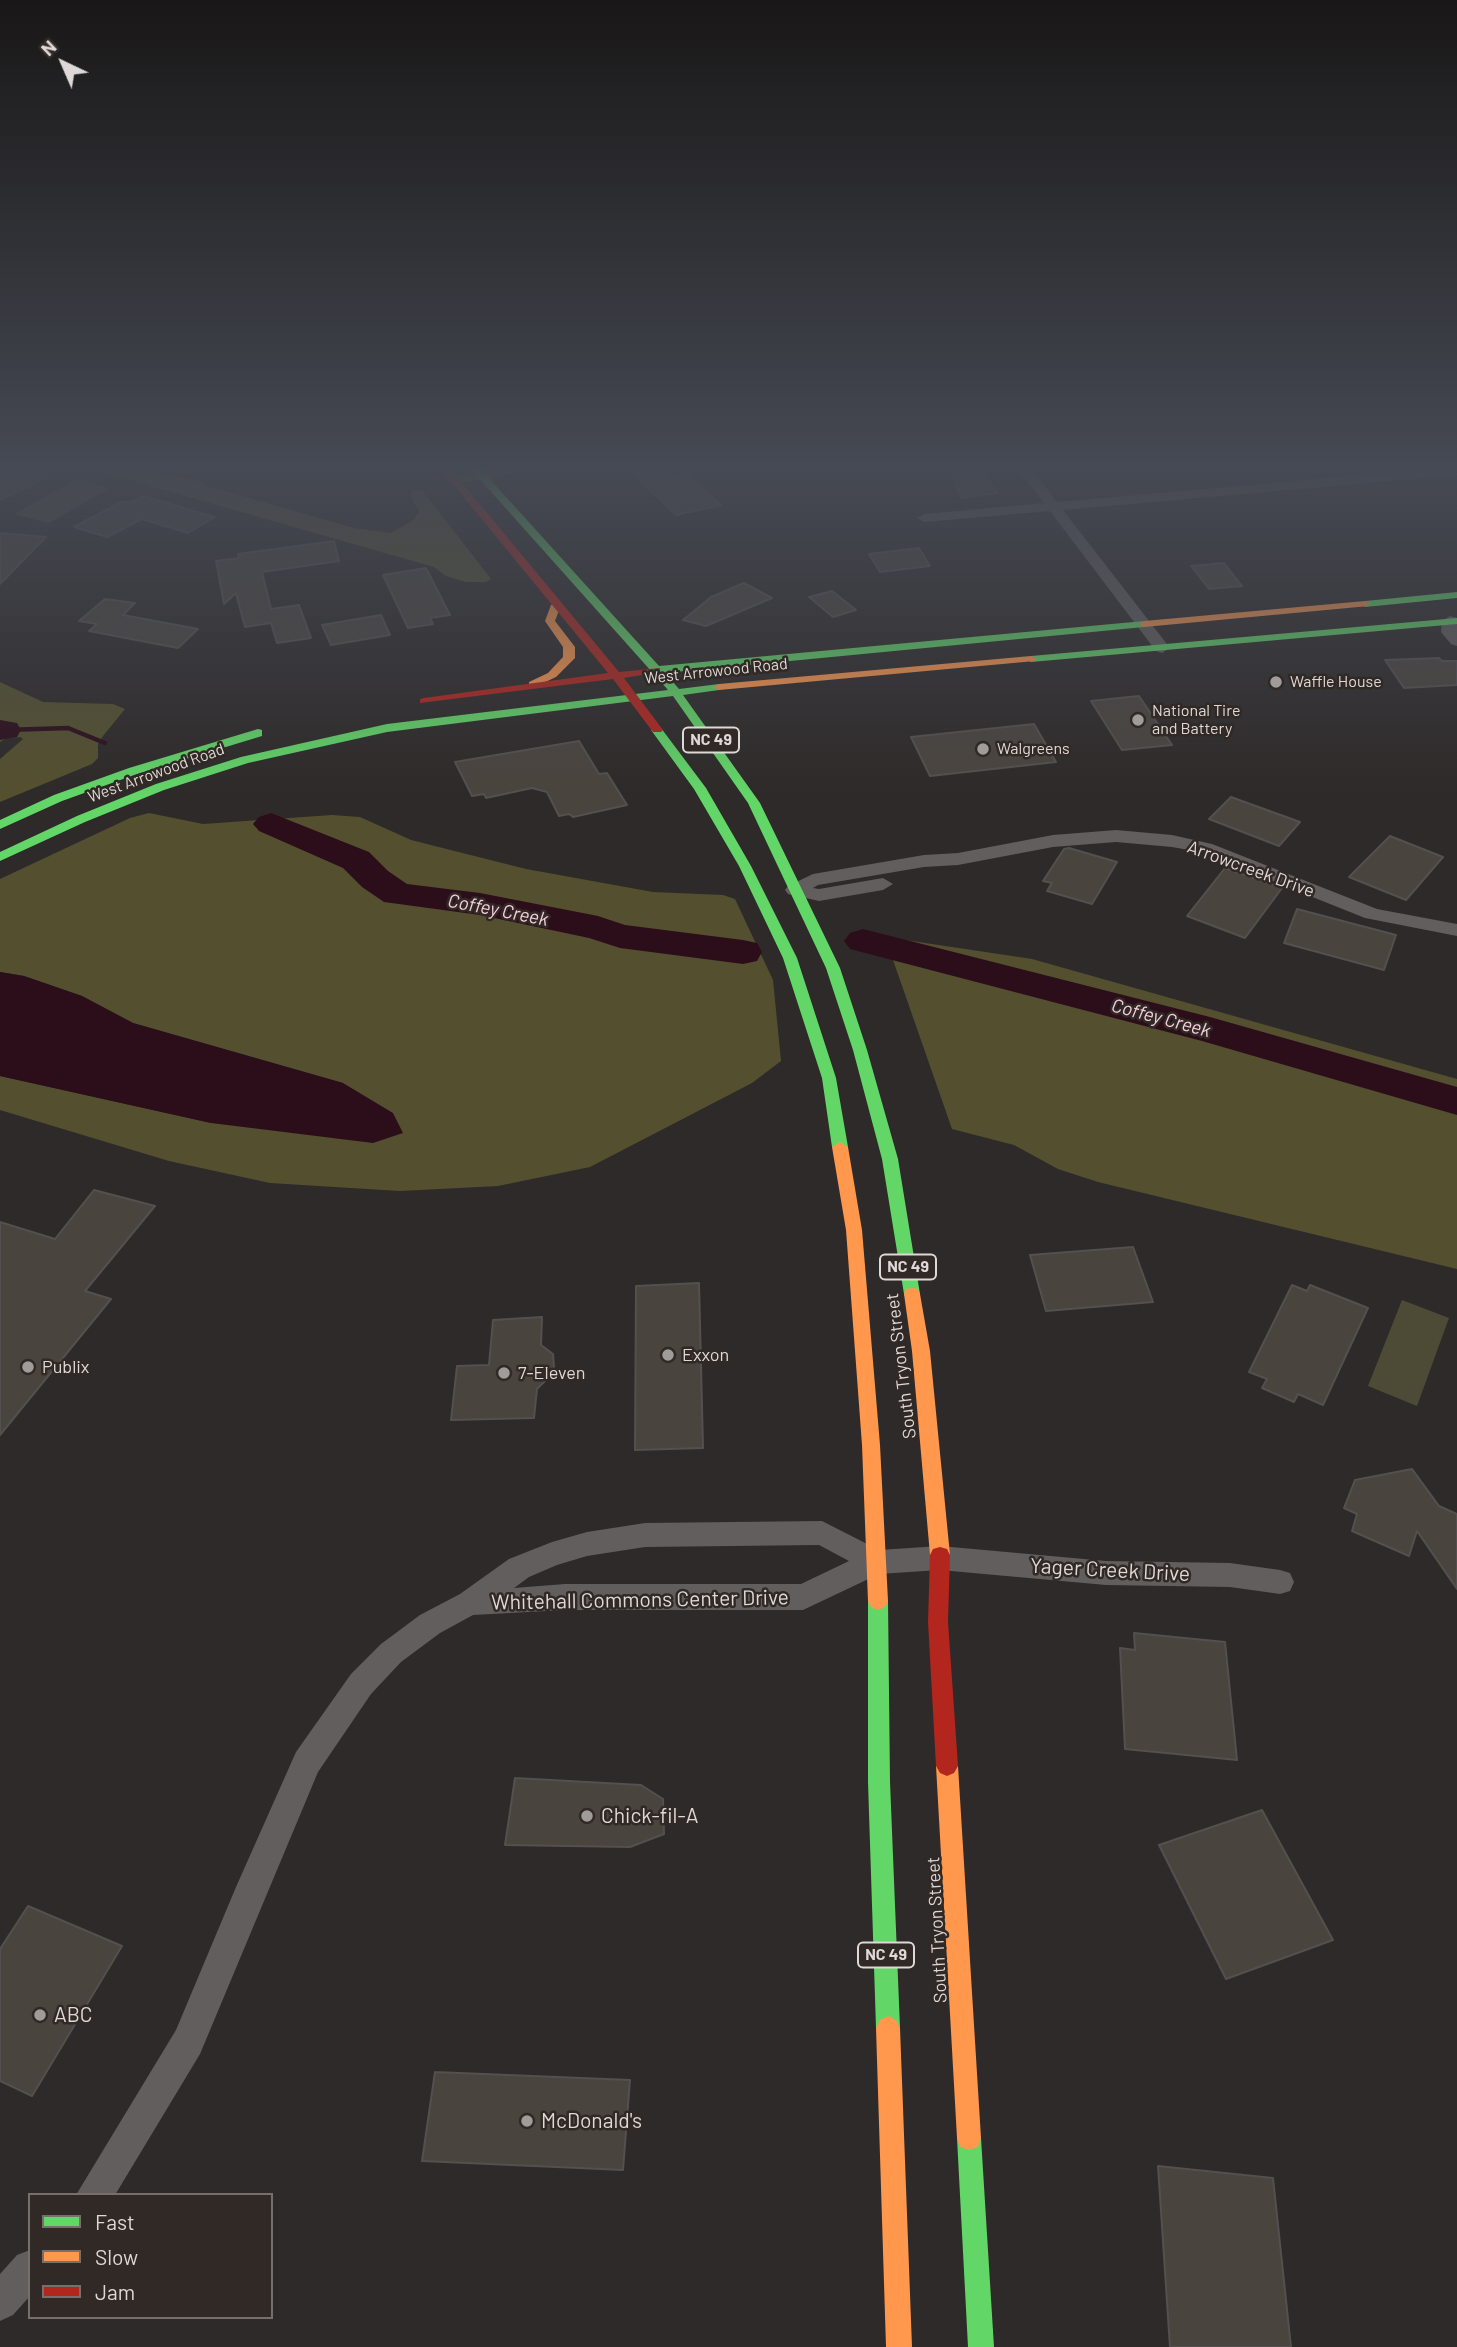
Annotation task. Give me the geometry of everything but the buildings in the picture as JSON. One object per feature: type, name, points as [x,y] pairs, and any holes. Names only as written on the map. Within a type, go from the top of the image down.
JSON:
[{"type":"main road","name":"South Tryon Street","points":[[533,577],[616,675],[700,788],[745,866],[790,958],[829,1078],[854,1230],[871,1445],[876,1562],[879,1782],[899,2347]]},
{"type":"main road","name":"South Tryon Street","points":[[572,577],[676,691],[754,803],[833,968],[860,1050],[890,1159],[921,1351],[940,1558],[938,1622],[981,2347]]},
{"type":"main road","name":"West Arrowood Road","points":[[412,703],[656,670],[1457,595]]},
{"type":"main road","points":[[529,686],[552,675],[569,658],[569,647],[550,621],[556,605]]},
{"type":"main road","name":"West Arrowood Road","points":[[0,857],[81,819],[160,787],[245,760],[387,728],[676,691],[1455,622]]},
{"type":"main road","name":"West Arrowood Road","points":[[0,825],[58,799],[145,767],[272,730]]},
{"type":"street","points":[[1105,577],[1162,648]]},
{"type":"street","points":[[1455,622],[1449,632],[1457,641]]},
{"type":"street","name":"Arrowcreek Drive","points":[[794,890],[818,895],[927,875],[958,859],[1017,846],[1116,836],[1172,841],[1205,848],[1371,914],[1457,930]]},
{"type":"street","name":"Whitehall Commons Center Drive","points":[[95,2193],[188,2042],[307,1762],[361,1684],[391,1653],[430,1624],[470,1603],[519,1568],[552,1554],[587,1544],[645,1535],[822,1533],[876,1562]]},
{"type":"street","name":"Yager Creek Drive","points":[[876,1562],[940,1558],[1152,1576],[1230,1575],[1280,1582]]},
{"type":"street","name":"Whitehall Commons Center Drive","points":[[470,1603],[565,1597],[803,1597],[876,1562]]},
{"type":"street","points":[[0,2302],[28,2270]]},
{"type":"shaded area","points":[[448,577],[489,577],[491,579],[486,582],[466,582]]},
{"type":"shaded area","points":[[0,682],[43,702],[113,704],[125,709],[98,744],[98,758],[92,764],[0,802],[0,759],[23,739],[7,738],[0,742]]},
{"type":"shaded area","points":[[149,813],[203,824],[332,815],[360,817],[411,840],[526,869],[653,892],[723,895],[735,899],[773,980],[781,1061],[752,1083],[590,1167],[498,1186],[400,1191],[270,1183],[169,1161],[0,1110],[0,1076],[211,1123],[343,1083],[133,1023],[82,996],[24,976],[0,972],[0,879],[130,818]]},
{"type":"shaded area","points":[[885,937],[1032,959],[1457,1079],[1457,1269],[1098,1182],[1058,1169],[1014,1145],[952,1129]]},
{"type":"shaded area","points":[[0,972],[24,976],[82,996],[133,1023],[343,1083],[393,1113],[403,1133],[373,1143],[211,1123],[0,1076]]},
{"type":"shaded area","points":[[1402,1300],[1449,1318],[1417,1406],[1368,1386]]},
{"type":"waterway","name":"Coffey Creek","points":[[5,730],[68,728],[105,743]]},
{"type":"waterway","name":"Coffey Creek","points":[[0,730],[5,730]]},
{"type":"waterway","name":"Coffey Creek","points":[[271,824],[356,860],[375,879],[397,894],[480,904],[598,928],[620,936],[743,952]]},
{"type":"waterway","name":"Coffey Creek","points":[[863,941],[1210,1030],[1457,1101]]},
{"type":"traffic: fast","points":[[572,577],[675,691],[754,803],[833,968],[860,1050],[890,1159],[912,1294]]},
{"type":"traffic: fast","points":[[1365,604],[1457,595]]},
{"type":"traffic: fast","points":[[1031,659],[1457,621]]},
{"type":"traffic: fast","points":[[656,670],[1144,624]]},
{"type":"traffic: fast","points":[[0,857],[81,819],[160,787],[245,760],[387,728],[719,687]]},
{"type":"traffic: fast","points":[[657,730],[700,788],[745,866],[790,958],[829,1078],[840,1147]]},
{"type":"traffic: fast","points":[[0,825],[58,798],[133,771],[258,733]]},
{"type":"traffic: fast","points":[[878,1601],[879,1782],[888,2028]]},
{"type":"traffic: fast","points":[[969,2138],[981,2347]]},
{"type":"traffic: slow","points":[[1144,624],[1365,604]]},
{"type":"traffic: slow","points":[[533,684],[552,675],[569,658],[569,647],[550,621],[556,605]]},
{"type":"traffic: slow","points":[[719,687],[1031,659]]},
{"type":"traffic: slow","points":[[840,1147],[854,1230],[871,1445],[878,1601]]},
{"type":"traffic: slow","points":[[912,1294],[921,1351],[940,1555]]},
{"type":"traffic: slow","points":[[947,1766],[969,2138]]},
{"type":"traffic: slow","points":[[888,2028],[899,2347]]},
{"type":"traffic: jam","points":[[535,577],[616,675],[657,730]]},
{"type":"traffic: jam","points":[[424,701],[656,670]]},
{"type":"traffic: jam","points":[[940,1555],[938,1622],[947,1766]]},
{"type":"place","name":"Waffle House","points":[[1276,682]]},
{"type":"place","name":"National Tire and Battery","points":[[1138,720]]},
{"type":"place","name":"Walgreens","points":[[983,749]]},
{"type":"place","name":"Exxon","points":[[668,1355]]},
{"type":"place","name":"Publix","points":[[28,1367]]},
{"type":"place","name":"7-Eleven","points":[[504,1373]]},
{"type":"place","name":"Chick-fil-A","points":[[587,1816]]},
{"type":"place","name":"ABC","points":[[40,2015]]},
{"type":"place","name":"McDonald's","points":[[527,2121]]}]
